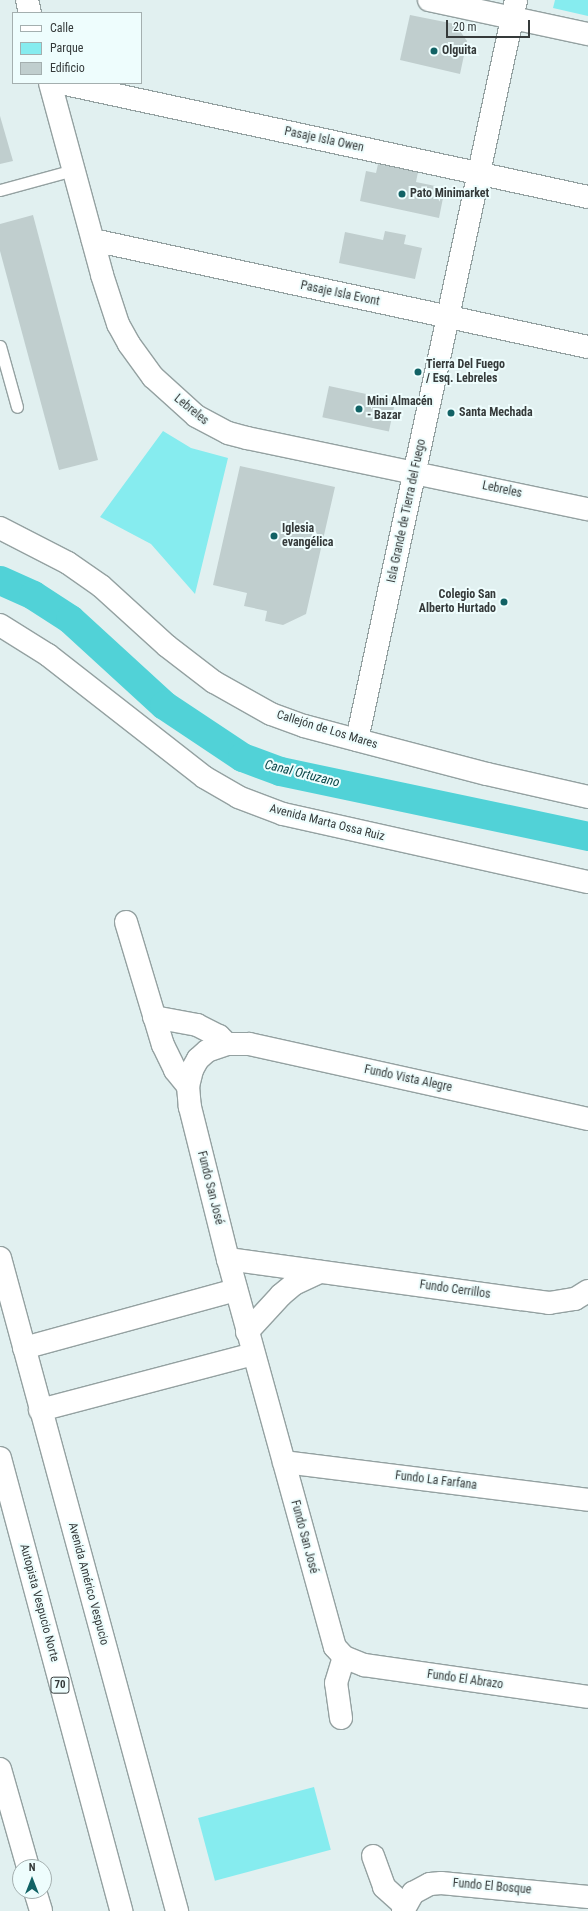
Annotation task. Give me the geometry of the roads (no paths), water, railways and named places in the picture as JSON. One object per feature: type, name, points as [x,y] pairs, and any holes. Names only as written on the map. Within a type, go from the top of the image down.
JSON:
[{"type":"main road","points":[[27,0],[30,12]]},
{"type":"main road","points":[[429,0],[514,8],[588,34]]},
{"type":"main road","name":"Isla Grande de Tierra del Fuego","points":[[357,740],[416,472],[514,8]]},
{"type":"main road","name":"Lebreles","points":[[50,84],[110,302],[129,344],[154,377],[196,416],[228,433],[588,509]]},
{"type":"main road","name":"Pasaje Isla Owen","points":[[66,84],[588,197]]},
{"type":"main road","name":"Pasaje Isla Evont","points":[[93,240],[588,347]]},
{"type":"main road","name":"Callejón de Los Mares","points":[[0,528],[68,563],[95,582],[190,665],[239,698],[304,726],[487,774],[588,797]]},
{"type":"main road","name":"Avenida Marta Ossa Ruiz","points":[[0,626],[48,655],[204,778],[238,797],[283,814],[588,882]]},
{"type":"main road","name":"Fundo San José","points":[[126,922],[154,1017],[168,1058],[188,1086]]},
{"type":"main road","points":[[154,1017],[197,1025],[219,1036],[227,1044]]},
{"type":"main road","name":"Fundo Vista Alegre","points":[[198,1059],[207,1051],[227,1044],[249,1044],[588,1119]]},
{"type":"main road","name":"Fundo San José","points":[[198,1059],[188,1086],[190,1106],[228,1260],[284,1462],[331,1640],[344,1657]]},
{"type":"main road","name":"Avenida Américo Vespucio","points":[[0,1258],[177,1911]]},
{"type":"main road","name":"Fundo Cerrillos","points":[[228,1260],[548,1303],[567,1301],[588,1291]]},
{"type":"main road","points":[[248,1332],[281,1295],[300,1281],[320,1272]]},
{"type":"main road","points":[[24,1348],[236,1290]]},
{"type":"main road","points":[[40,1410],[253,1354]]},
{"type":"main road","name":"Autopista Vespucio Norte","points":[[0,1458],[121,1911]]},
{"type":"main road","name":"Fundo La Farfana","points":[[284,1462],[588,1500]]},
{"type":"main road","points":[[341,1718],[336,1684],[344,1657]]},
{"type":"main road","name":"Fundo El Abrazo","points":[[344,1657],[364,1665],[588,1697]]},
{"type":"main road","points":[[0,1769],[26,1859]]},
{"type":"main road","name":"Fundo El Bosque","points":[[373,1856],[384,1887],[403,1908],[413,1892],[420,1888],[447,1882],[585,1901]]},
{"type":"main road","points":[[37,1899],[40,1911]]},
{"type":"lane","points":[[0,190],[74,170]]},
{"type":"lane","points":[[0,346],[17,407]]},
{"type":"waterway","name":"Canal Ortuzano","points":[[0,580],[33,595],[70,619],[164,705],[242,757],[280,771],[588,836]]},
{"type":"place","name":"Olguita","points":[[434,51]]},
{"type":"place","name":"Pato Minimarket","points":[[402,194]]},
{"type":"place","name":"Tierra Del Fuego / Esq. Lebreles","points":[[418,372]]},
{"type":"place","name":"Mini Almacén - Bazar","points":[[359,409]]},
{"type":"place","name":"Santa Mechada","points":[[451,413]]},
{"type":"place","name":"Iglesia evangélica","points":[[274,536]]},
{"type":"place","name":"Colegio San Alberto Hurtado","points":[[504,602]]}]
